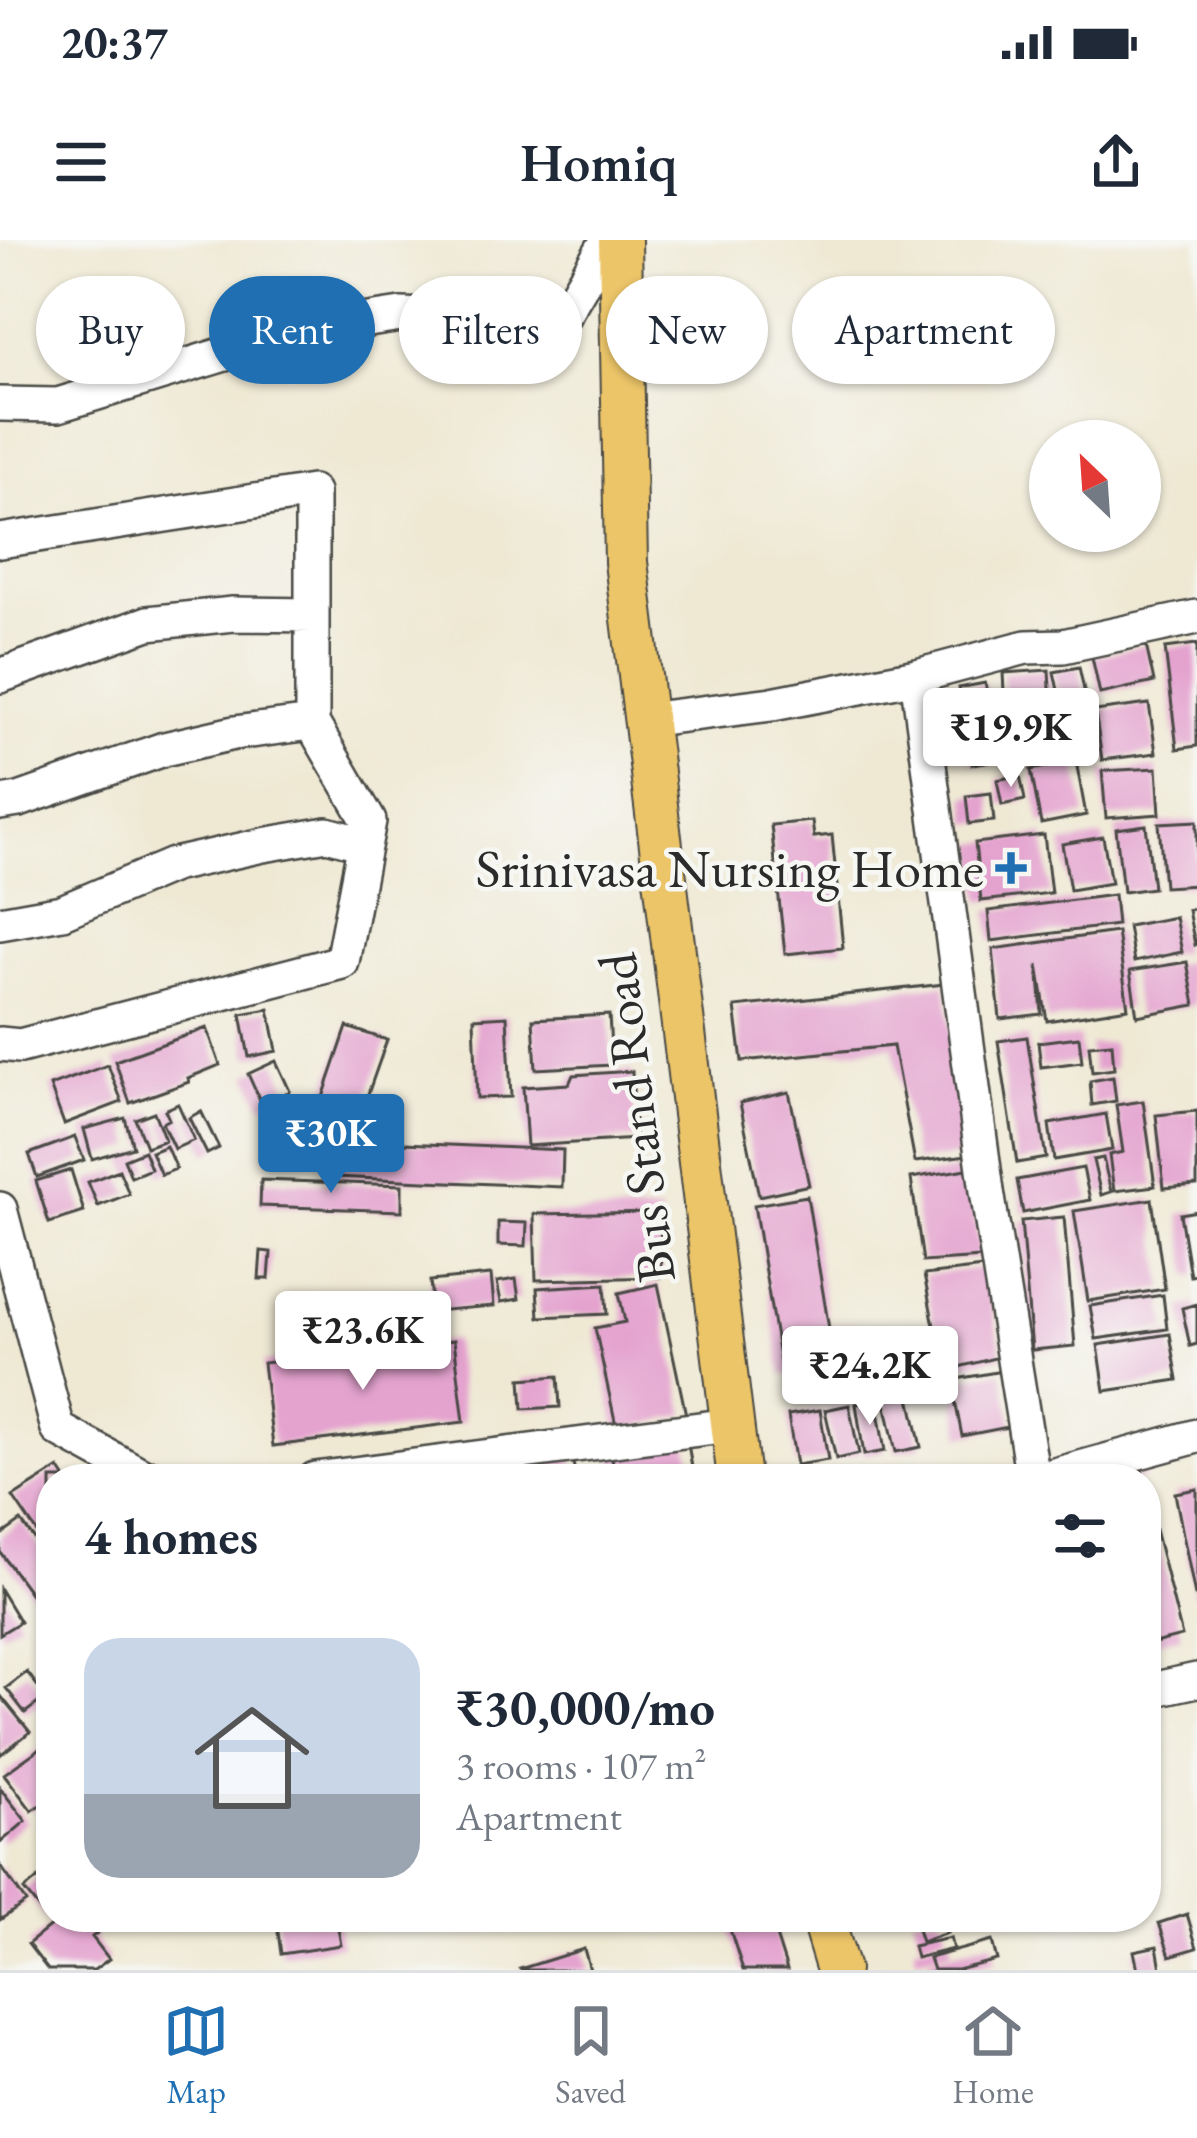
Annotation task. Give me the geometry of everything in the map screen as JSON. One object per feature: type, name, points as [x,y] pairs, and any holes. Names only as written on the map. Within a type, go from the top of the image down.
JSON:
[{"type":"main road","name":"Bus Stand Road","points":[[620,240],[626,562],[737,1464]]},
{"type":"main road","points":[[827,1932],[838,1970]]},
{"type":"street","points":[[0,404],[58,405],[303,330],[362,321],[401,316],[560,321],[608,240]]},
{"type":"street","points":[[0,541],[312,492],[312,723],[369,821],[342,962],[20,1046],[0,1044]]},
{"type":"street","points":[[0,676],[148,623],[233,614],[312,615]]},
{"type":"street","points":[[645,720],[772,704],[917,676],[1026,646],[1063,646],[1197,617]]},
{"type":"street","points":[[917,676],[987,1191],[1033,1464]]},
{"type":"street","points":[[0,803],[164,749],[234,733],[312,723]]},
{"type":"street","points":[[0,923],[62,912],[173,865],[327,834],[364,844]]},
{"type":"street","points":[[0,1209],[14,1312],[58,1429],[121,1464]]},
{"type":"street","points":[[0,1337],[14,1312]]},
{"type":"street","points":[[428,1464],[730,1424]]},
{"type":"street","points":[[1092,1464],[1197,1436]]},
{"type":"street","points":[[1161,1688],[1197,1680]]},
{"type":"building","points":[[1197,644],[1197,746],[1177,749],[1165,648]]},
{"type":"building","points":[[1146,645],[1154,682],[1100,694],[1092,657]]},
{"type":"building","points":[[1079,667],[1086,699],[1061,704],[1054,672]]},
{"type":"building","points":[[1049,670],[1051,706],[1005,709],[1003,673]]},
{"type":"building","points":[[985,683],[989,702],[964,707],[959,688]]},
{"type":"building","points":[[1149,704],[1156,753],[1102,760],[1095,711]]},
{"type":"building","points":[[1049,730],[1052,752],[972,764],[969,742]]},
{"type":"building","points":[[1076,761],[1086,815],[1041,824],[1031,770]]},
{"type":"building","points":[[1157,768],[1160,814],[1106,818],[1102,771]]},
{"type":"building","points":[[1020,775],[1025,800],[1002,805],[997,780]]},
{"type":"building","points":[[991,793],[994,821],[969,824],[966,796]]},
{"type":"building","points":[[812,821],[814,837],[832,835],[843,948],[785,954],[771,825]]},
{"type":"building","points":[[1197,821],[1197,885],[1164,887],[1159,823]]},
{"type":"building","points":[[1146,825],[1153,888],[1123,892],[1116,829]]},
{"type":"building","points":[[1044,835],[1051,893],[981,901],[975,843]]},
{"type":"building","points":[[1103,837],[1111,883],[1070,890],[1062,844]]},
{"type":"building","points":[[1114,895],[1117,925],[991,941],[988,911]]},
{"type":"building","points":[[1197,908],[1197,944],[1195,945],[1188,910]]},
{"type":"building","points":[[1175,917],[1182,952],[1134,962],[1128,926]]},
{"type":"building","points":[[1117,932],[1128,1008],[1047,1021],[1038,965],[1042,1014],[1000,1019],[993,949]]},
{"type":"building","points":[[1187,962],[1195,1005],[1137,1016],[1130,971]]},
{"type":"building","points":[[945,984],[967,1155],[915,1162],[893,1046],[742,1061],[735,1007]]},
{"type":"building","points":[[269,1009],[277,1051],[249,1057],[241,1014]]},
{"type":"building","points":[[609,1015],[612,1065],[536,1069],[533,1019]]},
{"type":"building","points":[[507,1016],[511,1097],[477,1098],[474,1018]]},
{"type":"building","points":[[347,1027],[387,1040],[357,1125],[318,1112]]},
{"type":"building","points":[[207,1028],[220,1065],[188,1078],[189,1082],[130,1103],[115,1061]]},
{"type":"building","points":[[1027,1037],[1046,1158],[1017,1163],[998,1041]]},
{"type":"building","points":[[1079,1037],[1082,1062],[1041,1067],[1038,1042]]},
{"type":"building","points":[[1112,1043],[1114,1069],[1092,1072],[1089,1045]]},
{"type":"building","points":[[276,1061],[290,1091],[262,1105],[248,1074]]},
{"type":"building","points":[[108,1065],[122,1102],[64,1124],[50,1086]]},
{"type":"building","points":[[632,1071],[636,1139],[527,1146],[523,1087],[569,1084],[573,1075]]},
{"type":"building","points":[[1113,1077],[1116,1101],[1092,1105],[1090,1081]]},
{"type":"building","points":[[789,1092],[809,1185],[759,1196],[740,1103]]},
{"type":"building","points":[[1143,1101],[1155,1186],[1114,1191],[1109,1155],[1123,1152],[1116,1105]]},
{"type":"building","points":[[178,1104],[194,1140],[174,1149],[162,1123],[169,1119],[165,1110]]},
{"type":"building","points":[[201,1111],[219,1148],[207,1154],[189,1118]]},
{"type":"building","points":[[1197,1111],[1197,1185],[1164,1188],[1156,1115]]},
{"type":"building","points":[[154,1112],[165,1140],[146,1147],[135,1119]]},
{"type":"building","points":[[1106,1114],[1112,1150],[1054,1160],[1049,1124]]},
{"type":"building","points":[[125,1118],[133,1147],[92,1159],[84,1129]]},
{"type":"building","points":[[75,1137],[84,1160],[37,1177],[29,1154]]},
{"type":"building","points":[[335,1140],[563,1150],[562,1187],[334,1177]]},
{"type":"building","points":[[166,1146],[176,1169],[161,1175],[151,1152]]},
{"type":"building","points":[[144,1151],[151,1169],[131,1177],[124,1159]]},
{"type":"building","points":[[1103,1158],[1111,1192],[1101,1195],[1093,1160]]},
{"type":"building","points":[[1083,1168],[1090,1200],[1023,1213],[1017,1180]]},
{"type":"building","points":[[967,1169],[981,1258],[923,1262],[911,1178]]},
{"type":"building","points":[[71,1170],[84,1212],[49,1223],[36,1181]]},
{"type":"building","points":[[119,1170],[129,1194],[98,1206],[88,1182]]},
{"type":"building","points":[[261,1180],[402,1185],[402,1211],[260,1206]]},
{"type":"building","points":[[807,1196],[835,1365],[782,1375],[754,1205]]},
{"type":"building","points":[[1152,1199],[1165,1289],[1088,1301],[1074,1211]]},
{"type":"building","points":[[1197,1211],[1197,1275],[1190,1276],[1180,1214]]},
{"type":"building","points":[[660,1212],[661,1277],[536,1280],[534,1214]]},
{"type":"building","points":[[1064,1217],[1075,1346],[1032,1350],[1021,1221]]},
{"type":"building","points":[[498,1222],[527,1223],[526,1246],[498,1245]]},
{"type":"building","points":[[261,1251],[271,1252],[269,1279],[259,1279]]},
{"type":"building","points":[[983,1268],[1003,1356],[943,1371],[924,1275]]},
{"type":"building","points":[[491,1275],[494,1306],[433,1311],[430,1281]]},
{"type":"building","points":[[516,1279],[519,1299],[501,1302],[497,1282]]},
{"type":"building","points":[[605,1284],[607,1314],[539,1317],[537,1288]]},
{"type":"building","points":[[658,1284],[686,1415],[617,1430],[595,1328],[625,1322],[619,1293]]},
{"type":"building","points":[[1163,1295],[1167,1329],[1096,1339],[1090,1306]]},
{"type":"building","points":[[1197,1304],[1197,1344],[1190,1346],[1182,1308]]},
{"type":"building","points":[[1170,1334],[1178,1380],[1105,1391],[1098,1345]]},
{"type":"building","points":[[454,1340],[464,1422],[273,1446],[263,1363]]},
{"type":"building","points":[[1002,1371],[1013,1426],[962,1436],[951,1380]]},
{"type":"building","points":[[558,1376],[560,1407],[523,1409],[521,1379]]},
{"type":"building","points":[[909,1393],[921,1447],[896,1452],[884,1398]]},
{"type":"building","points":[[876,1401],[885,1451],[864,1455],[856,1404]]},
{"type":"building","points":[[849,1405],[859,1454],[836,1459],[825,1410]]},
{"type":"building","points":[[820,1410],[828,1460],[796,1464],[788,1415]]},
{"type":"building","points":[[687,1438],[691,1464],[613,1464],[611,1452]]},
{"type":"building","points":[[572,1457],[573,1464],[530,1464]]},
{"type":"building","points":[[36,1482],[36,1531],[13,1497]]},
{"type":"building","points":[[1197,1489],[1197,1596],[1195,1596],[1175,1493]]},
{"type":"building","points":[[21,1521],[36,1542],[36,1601],[0,1552],[0,1536]]},
{"type":"building","points":[[1161,1553],[1182,1636],[1161,1641]]},
{"type":"building","points":[[0,1589],[20,1622],[0,1634]]},
{"type":"building","points":[[27,1672],[36,1684],[36,1705],[25,1713],[6,1688]]},
{"type":"building","points":[[0,1695],[30,1732],[0,1755]]},
{"type":"building","points":[[36,1751],[36,1808],[32,1811],[4,1774]]},
{"type":"building","points":[[0,1788],[26,1821],[0,1843]]},
{"type":"building","points":[[0,1865],[26,1902],[0,1920]]},
{"type":"building","points":[[36,1880],[36,1905],[24,1890]]},
{"type":"building","points":[[1187,1914],[1197,1948],[1170,1956],[1161,1922]]},
{"type":"building","points":[[43,1932],[99,1932],[92,1937],[109,1959],[94,1970],[48,1970],[28,1944]]},
{"type":"building","points":[[278,1932],[339,1932],[341,1945],[281,1954]]},
{"type":"building","points":[[731,1932],[775,1932],[787,1970],[743,1970]]},
{"type":"building","points":[[918,1932],[947,1933],[921,1942]]},
{"type":"building","points":[[950,1938],[953,1949],[916,1958],[913,1946]]},
{"type":"building","points":[[992,1941],[997,1960],[957,1970],[933,1970],[929,1958]]},
{"type":"building","points":[[1157,1946],[1161,1969],[1138,1970],[1134,1951]]},
{"type":"building","points":[[584,1949],[590,1970],[520,1969]]},
{"type":"place","name":"Srinivasa Nursing Home","points":[[1011,868]]}]
